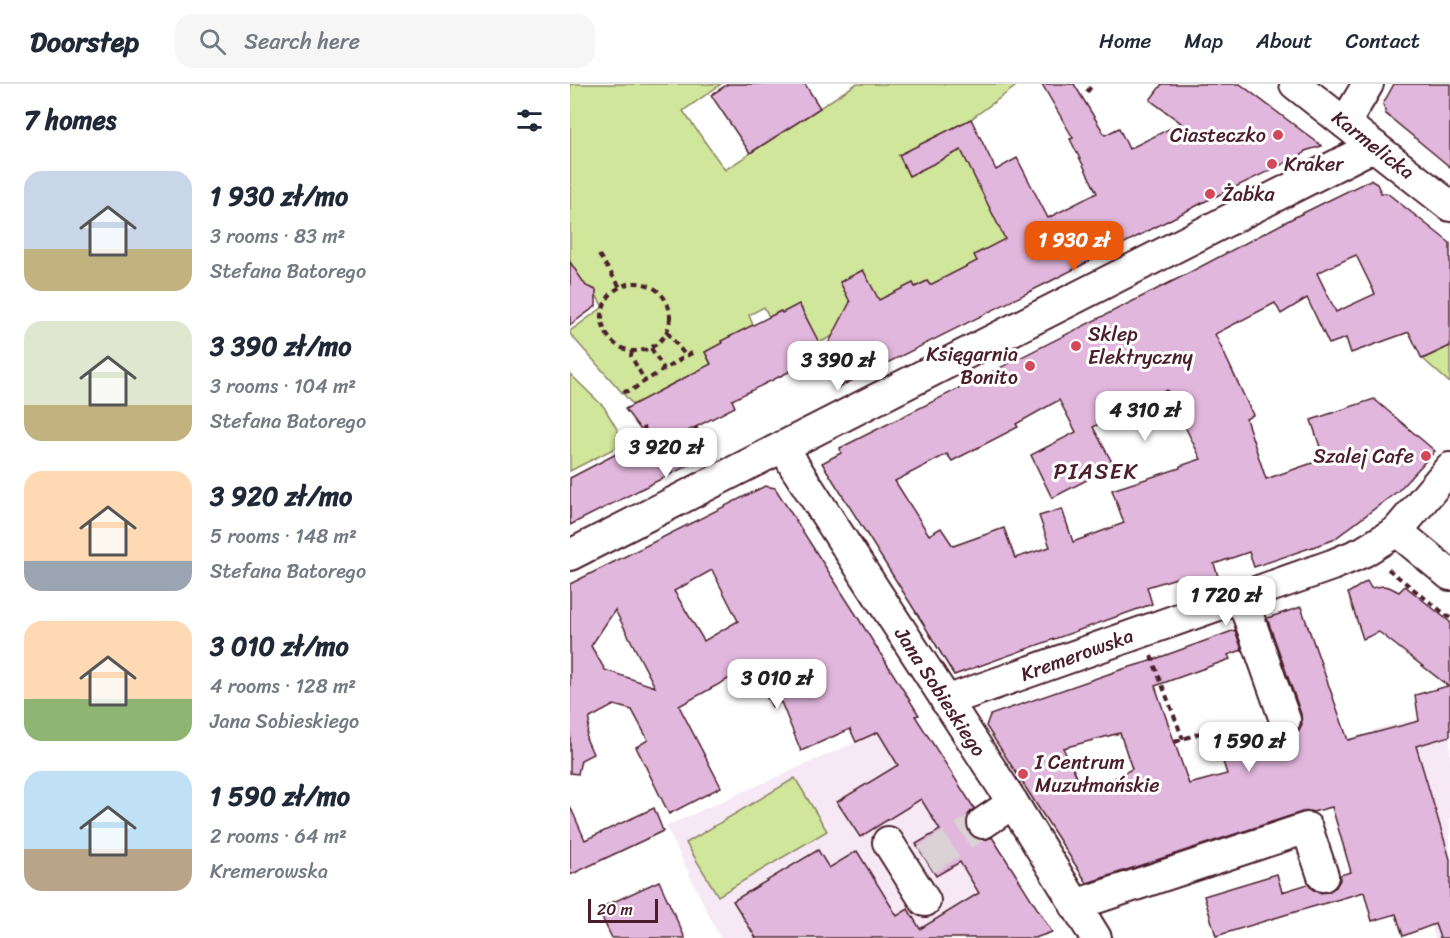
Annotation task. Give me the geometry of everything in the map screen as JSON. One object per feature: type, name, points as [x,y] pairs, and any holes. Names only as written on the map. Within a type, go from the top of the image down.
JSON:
[{"type":"street","name":"Karmelicka","points":[[1295,84],[1450,206]]},
{"type":"street","points":[[1346,123],[1368,84]]},
{"type":"street","points":[[570,555],[1374,146]]},
{"type":"street","name":"Jana Sobieskiego","points":[[784,446],[795,467],[1013,803],[1096,938]]},
{"type":"street","name":"Kremerowska","points":[[946,701],[1332,565],[1363,552],[1397,531],[1450,468]]},
{"type":"street","points":[[1397,531],[1450,575]]},
{"type":"street","points":[[1241,596],[1285,720]]},
{"type":"street","points":[[983,823],[1013,803]]},
{"type":"street","points":[[1075,905],[1307,828],[1323,876]]},
{"type":"street","points":[[888,842],[917,867],[925,901]]},
{"type":"path","points":[[1087,92],[1093,84]]},
{"type":"path","points":[[599,255],[620,287]]},
{"type":"path","points":[[630,284],[651,286],[660,292],[666,301],[670,311],[670,322],[667,332],[658,344],[645,350],[632,351],[612,341],[605,332],[602,308],[620,287],[630,284]]},
{"type":"path","points":[[667,332],[686,356]]},
{"type":"path","points":[[651,348],[664,369]]},
{"type":"path","points":[[632,351],[631,356],[645,381]]},
{"type":"path","points":[[623,392],[632,390],[694,352]]},
{"type":"path","points":[[643,427],[658,447],[670,444]]},
{"type":"path","points":[[695,427],[711,461]]},
{"type":"path","points":[[678,441],[699,435]]},
{"type":"path","points":[[1388,569],[1450,618]]},
{"type":"path","points":[[1151,655],[1183,739]]},
{"type":"path","points":[[1174,742],[1216,727]]},
{"type":"shaded area","points":[[1450,711],[1450,938],[1435,938],[1372,730]]},
{"type":"shaded area","points":[[915,716],[1052,932],[1037,938],[720,938],[666,826]]},
{"type":"green space","points":[[570,84],[721,84],[683,111],[725,170],[856,84],[1019,84],[971,119],[899,155],[909,176],[961,150],[1005,237],[1013,242],[975,254],[978,261],[930,286],[927,281],[915,287],[913,283],[846,329],[819,343],[800,305],[769,317],[764,307],[749,315],[753,325],[705,352],[712,367],[672,384],[635,407],[570,334],[570,331],[603,307],[596,295],[596,290],[588,289],[570,271]],"holes":[[[863,270],[869,281],[846,293],[840,282]]]},
{"type":"green space","points":[[1450,346],[1450,383],[1423,359]]},
{"type":"green space","points":[[570,374],[604,407],[625,443],[570,471]]},
{"type":"green space","points":[[795,778],[827,831],[718,896],[686,843]]},
{"type":"building","points":[[728,84],[805,84],[820,108],[750,153],[711,95]]},
{"type":"building","points":[[1042,84],[1074,84],[1105,135],[1119,128],[1129,149],[1181,123],[1150,100],[1162,84],[1240,84],[1322,146],[1305,151],[1302,155],[1204,202],[839,387],[823,355],[732,400],[735,407],[678,436],[693,463],[570,525],[570,478],[647,438],[625,409],[711,364],[705,352],[722,343],[721,341],[799,304],[824,352],[850,302],[840,282],[863,270],[879,300],[913,283],[915,287],[927,281],[930,285],[977,261],[974,255],[1005,239],[961,150],[909,176],[899,155],[971,119],[996,170],[1017,158],[1048,218],[1097,193],[1070,139],[1073,138]]},
{"type":"building","points":[[1394,84],[1450,84],[1450,167],[1386,114],[1383,104]]},
{"type":"building","points":[[1370,180],[1377,184],[1381,193],[1387,193],[1450,243],[1450,346],[1422,359],[1409,332],[1351,353],[1346,338],[1329,344],[1307,298],[1281,314],[1275,303],[1215,334],[1253,415],[1246,419],[1266,479],[1324,459],[1311,420],[1374,399],[1435,451],[1398,491],[1333,540],[1254,567],[1249,552],[1214,564],[1219,579],[1188,590],[1183,576],[1147,587],[1152,604],[954,675],[822,463],[841,453],[840,448],[1181,277]],"holes":[[[1356,255],[1375,294],[1336,312],[1317,273]],[[1167,390],[1201,459],[1112,490],[1124,523],[1073,542],[1062,509],[1039,516],[1050,547],[1015,558],[1004,528],[953,546],[941,528],[929,535],[895,481],[947,454],[952,461],[1018,427],[1016,424],[1059,400],[1076,432],[1031,455],[1052,498],[1114,466],[1093,427]]]},
{"type":"building","points":[[570,262],[586,286],[596,290],[596,306],[570,325]]},
{"type":"building","points":[[765,486],[775,488],[919,715],[915,716],[974,808],[967,816],[968,832],[976,839],[985,840],[992,837],[1052,932],[1035,938],[756,938],[733,901],[818,850],[829,868],[857,851],[897,916],[908,909],[920,929],[979,893],[960,862],[936,876],[916,844],[940,830],[921,799],[860,837],[837,802],[898,765],[878,732],[856,742],[850,729],[801,751],[781,702],[772,707],[750,667],[679,706],[721,787],[669,814],[636,747],[648,740],[632,710],[614,705],[590,718],[586,738],[593,754],[581,760],[578,774],[570,773],[570,584]],"holes":[[[712,570],[738,621],[704,641],[674,591]],[[615,610],[655,687],[605,670],[591,646]]]},
{"type":"building","points":[[1367,581],[1371,588],[1383,586],[1399,592],[1405,586],[1450,622],[1450,736],[1416,746],[1450,859],[1450,938],[1440,938],[1435,924],[1403,936],[1396,914],[1372,921],[1364,892],[1216,936],[1204,896],[1277,874],[1282,892],[1308,884],[1319,893],[1328,892],[1336,887],[1340,875],[1351,872],[1332,807],[1313,812],[1302,812],[1087,883],[986,726],[990,715],[1235,630],[1242,650],[1228,655],[1230,659],[1155,686],[1189,784],[1227,774],[1219,750],[1277,735],[1290,736],[1298,732],[1302,724],[1301,714],[1267,618],[1301,607],[1348,740],[1419,721],[1415,695],[1448,686],[1379,632],[1363,639],[1348,593]],"holes":[[[1120,733],[1132,769],[1109,781],[1082,787],[1063,748]]]},
{"type":"building","points":[[570,806],[585,840],[654,808],[663,831],[570,875]]},
{"type":"building","points":[[659,881],[685,938],[612,938],[598,909]]},
{"type":"tunnel","points":[[926,860],[983,823]]},
{"type":"place","name":"Ciasteczko","points":[[1278,135]]},
{"type":"place","name":"Kraker","points":[[1272,164]]},
{"type":"place","name":"Żabka","points":[[1210,194]]},
{"type":"place","name":"Sklep Elektryczny","points":[[1076,346]]},
{"type":"place","name":"Księgarnia Bonito","points":[[1030,366]]},
{"type":"place","name":"Szalej Cafe","points":[[1426,456]]},
{"type":"place","name":"I Centrum Muzułmańskie","points":[[1023,774]]},
{"type":"district","name":"PIASEK","points":[[1096,471]]}]
